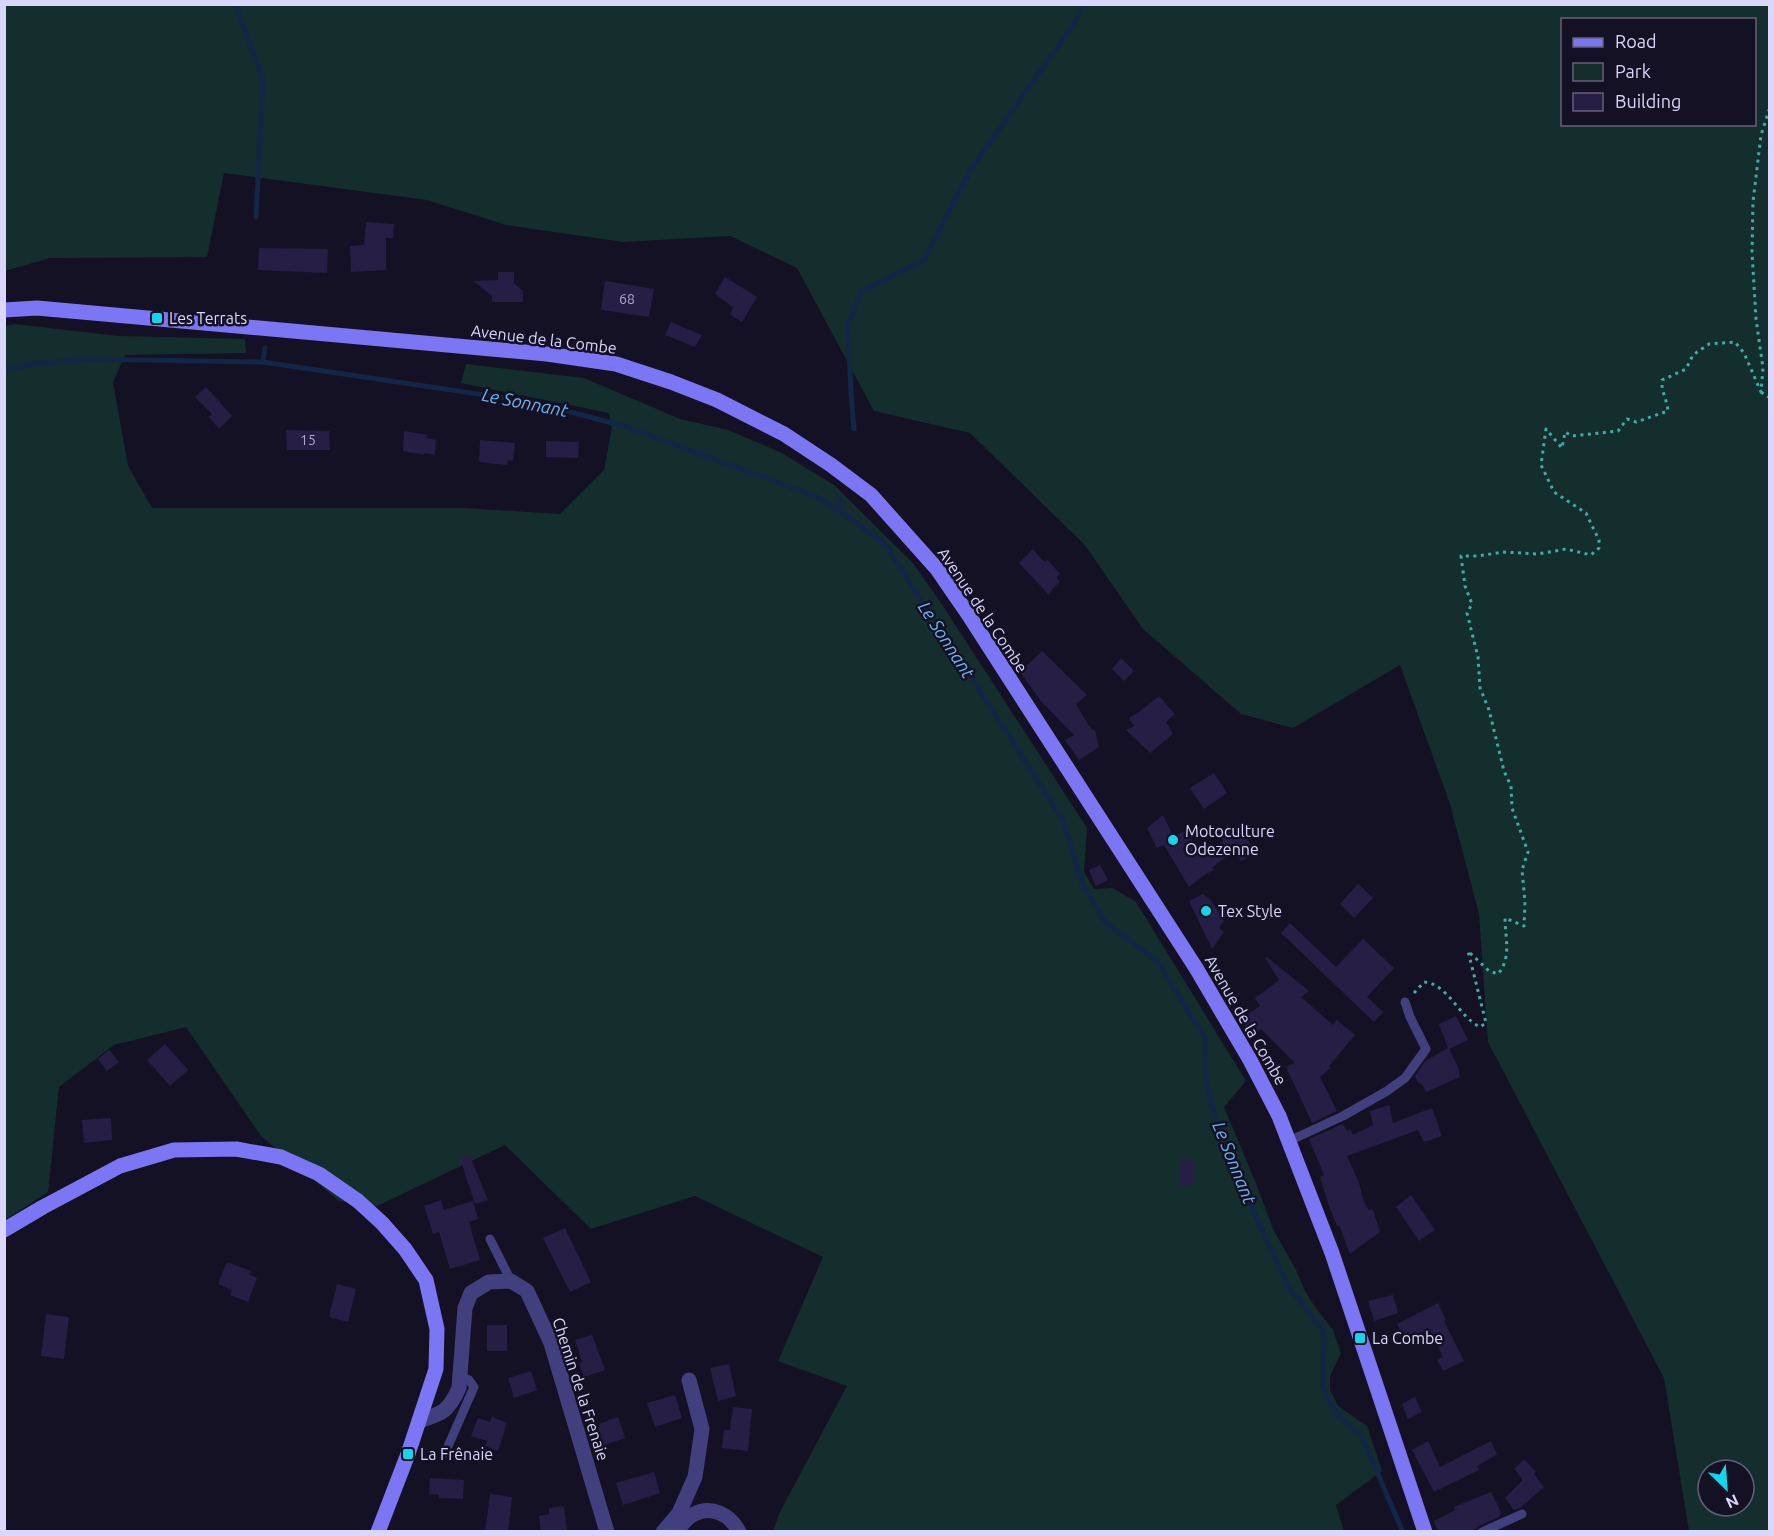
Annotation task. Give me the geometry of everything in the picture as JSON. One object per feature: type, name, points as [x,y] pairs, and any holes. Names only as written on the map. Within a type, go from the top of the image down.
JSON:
[{"type":"main road","name":"Avenue de la Combe","points":[[4,310],[37,308],[157,318],[547,354],[615,364],[717,400],[784,434],[871,495],[937,569],[968,614],[1197,968],[1250,1060],[1279,1116],[1332,1252],[1425,1532]]},
{"type":"main road","points":[[4,1230],[120,1166],[174,1150],[236,1149],[281,1157],[319,1174],[358,1201],[405,1249],[426,1280],[437,1329],[436,1369],[378,1532]]},
{"type":"street","points":[[419,1421],[444,1412],[454,1400],[459,1388],[465,1308],[471,1293],[489,1282],[511,1281]]},
{"type":"street","name":"Chemin de la Frenaie","points":[[511,1281],[527,1291],[551,1343],[607,1532]]},
{"type":"street","points":[[663,1532],[679,1513],[695,1477],[702,1430],[689,1380]]},
{"type":"street","points":[[676,1532],[693,1514],[712,1510],[735,1523],[739,1532]]},
{"type":"lane","points":[[1289,1141],[1343,1116],[1405,1078],[1426,1049],[1405,1002]]},
{"type":"lane","points":[[490,1239],[511,1281]]},
{"type":"lane","points":[[445,1453],[474,1387],[469,1380],[461,1376]]},
{"type":"lane","points":[[1482,1532],[1522,1514]]},
{"type":"path","points":[[1761,392],[1763,368],[1756,319],[1753,202],[1761,135],[1770,107]]},
{"type":"path","points":[[1405,1002],[1424,982],[1431,982],[1447,994],[1472,1023],[1480,1027],[1486,1023],[1468,951],[1489,971],[1498,974],[1504,967],[1508,951],[1505,918],[1524,926],[1525,902],[1522,870],[1528,852],[1512,808],[1511,786],[1504,771],[1489,710],[1480,688],[1478,657],[1467,613],[1472,604],[1465,586],[1461,556],[1503,552],[1538,554],[1566,549],[1591,555],[1599,548],[1599,540],[1586,513],[1554,492],[1541,465],[1546,429],[1562,448],[1565,432],[1572,436],[1618,431],[1627,419],[1636,422],[1668,411],[1662,390],[1662,380],[1686,369],[1693,355],[1709,344],[1735,342],[1743,353],[1761,392],[1770,398]]},
{"type":"green space","points":[[5,4],[1769,5],[1769,1531],[1689,1531],[1664,1378],[1488,1042],[1479,914],[1450,804],[1400,665],[1293,728],[1241,714],[1143,629],[1084,544],[970,433],[874,411],[797,268],[730,236],[623,242],[506,225],[427,200],[224,173],[207,257],[50,258],[5,271]]},
{"type":"green space","points":[[14,324],[119,336],[245,339],[246,353],[125,355],[113,382],[128,466],[152,508],[463,508],[560,514],[604,470],[612,427],[609,413],[461,383],[466,364],[584,378],[680,419],[728,430],[782,453],[834,485],[913,563],[943,606],[1087,828],[1084,872],[1094,889],[1113,888],[1136,902],[1246,1081],[1224,1107],[1273,1229],[1305,1291],[1333,1330],[1341,1353],[1330,1376],[1330,1390],[1338,1406],[1367,1426],[1382,1471],[1336,1505],[1344,1531],[773,1531],[780,1512],[847,1386],[778,1361],[823,1257],[695,1196],[591,1229],[505,1145],[377,1206],[339,1201],[261,1136],[186,1027],[114,1045],[59,1087],[48,1192],[5,1220],[5,326]]},
{"type":"building","points":[[366,222],[394,224],[393,238],[386,238],[386,270],[351,272],[350,246],[364,245]]},
{"type":"building","points":[[259,248],[328,249],[327,273],[258,270]]},
{"type":"building","points":[[498,272],[514,272],[514,283],[523,291],[523,302],[492,302],[492,296],[473,281],[498,280]]},
{"type":"building","points":[[725,277],[757,297],[742,322],[730,315],[733,307],[715,294]]},
{"type":"building","points":[[605,281],[654,289],[649,317],[601,310]]},
{"type":"building","points":[[671,322],[702,335],[695,347],[665,335]]},
{"type":"building","points":[[206,387],[232,416],[219,429],[209,417],[212,414],[195,397]]},
{"type":"building","points":[[286,430],[329,431],[330,450],[287,450]]},
{"type":"building","points":[[404,431],[428,435],[426,438],[436,440],[435,455],[403,451]]},
{"type":"building","points":[[480,440],[515,443],[513,461],[508,460],[507,465],[479,462]]},
{"type":"building","points":[[546,441],[579,442],[578,458],[546,457]]},
{"type":"building","points":[[1033,549],[1044,562],[1048,560],[1060,574],[1056,577],[1060,582],[1049,595],[1019,563]]},
{"type":"building","points":[[1042,651],[1087,695],[1076,704],[1089,726],[1095,730],[1099,747],[1079,760],[1065,740],[1074,735],[1040,700],[1020,672]]},
{"type":"building","points":[[1121,658],[1134,671],[1124,681],[1112,669]]},
{"type":"building","points":[[1159,696],[1175,714],[1166,722],[1173,734],[1150,753],[1126,730],[1134,726],[1129,718]]},
{"type":"building","points":[[1214,773],[1227,793],[1204,809],[1190,788]]},
{"type":"building","name":"Motoculture Odezenne","points":[[1163,815],[1173,836],[1185,831],[1204,856],[1223,841],[1220,835],[1240,824],[1255,854],[1241,861],[1234,850],[1212,868],[1214,870],[1189,887],[1164,845],[1157,848],[1147,828]]},
{"type":"building","points":[[1100,865],[1108,880],[1096,886],[1089,870]]},
{"type":"building","points":[[1358,884],[1373,898],[1354,918],[1340,904]]},
{"type":"building","name":"Tex Style","points":[[1203,894],[1210,899],[1224,921],[1219,928],[1224,932],[1212,949],[1189,901]]},
{"type":"building","points":[[1290,923],[1336,967],[1363,939],[1394,968],[1367,997],[1383,1012],[1374,1022],[1281,933]]},
{"type":"building","points":[[1267,957],[1309,991],[1301,997],[1333,1025],[1337,1020],[1355,1035],[1329,1066],[1331,1068],[1320,1077],[1337,1111],[1312,1123],[1286,1067],[1295,1063],[1261,1029],[1251,1037],[1241,1019],[1260,1006],[1255,998],[1279,980],[1265,958]]},
{"type":"building","points":[[1456,1016],[1468,1040],[1449,1049],[1460,1077],[1426,1092],[1415,1076],[1425,1061],[1448,1048],[1439,1024]]},
{"type":"building","points":[[165,1044],[188,1070],[170,1086],[147,1060]]},
{"type":"building","points":[[109,1050],[119,1062],[107,1071],[98,1059]]},
{"type":"building","points":[[1389,1105],[1393,1123],[1432,1108],[1442,1136],[1424,1142],[1418,1130],[1347,1156],[1359,1183],[1364,1202],[1369,1210],[1373,1210],[1380,1232],[1350,1254],[1328,1203],[1320,1177],[1324,1175],[1309,1139],[1343,1124],[1347,1131],[1350,1129],[1353,1135],[1373,1125],[1370,1111]]},
{"type":"building","points":[[111,1118],[112,1140],[84,1143],[82,1120]]},
{"type":"building","points":[[469,1154],[488,1200],[475,1204],[460,1158]]},
{"type":"building","points":[[1193,1160],[1193,1184],[1180,1186],[1180,1161]]},
{"type":"building","points":[[1411,1195],[1435,1230],[1419,1241],[1396,1207]]},
{"type":"building","points":[[441,1200],[444,1210],[473,1201],[478,1219],[469,1222],[480,1260],[450,1269],[439,1232],[433,1234],[424,1206]]},
{"type":"building","points":[[565,1228],[591,1282],[570,1292],[543,1238]]},
{"type":"building","points":[[227,1262],[251,1271],[250,1275],[257,1278],[248,1302],[230,1295],[232,1290],[218,1284]]},
{"type":"building","points":[[337,1284],[356,1289],[348,1322],[329,1317]]},
{"type":"building","points":[[1393,1295],[1398,1313],[1374,1321],[1368,1301]]},
{"type":"building","points":[[1438,1303],[1446,1320],[1444,1321],[1464,1361],[1443,1371],[1437,1360],[1443,1357],[1429,1329],[1406,1340],[1397,1324]]},
{"type":"building","points":[[46,1314],[69,1317],[64,1359],[41,1356]]},
{"type":"building","points":[[487,1325],[507,1325],[507,1351],[487,1351]]},
{"type":"building","points":[[592,1335],[605,1370],[584,1377],[575,1340]]},
{"type":"building","points":[[729,1364],[736,1396],[718,1401],[710,1368]]},
{"type":"building","points":[[531,1371],[537,1390],[514,1398],[508,1378]]},
{"type":"building","points":[[675,1395],[682,1418],[655,1427],[647,1403]]},
{"type":"building","points":[[1415,1397],[1422,1412],[1408,1419],[1402,1404]]},
{"type":"building","points":[[733,1407],[752,1409],[748,1451],[722,1448],[724,1430],[730,1430]]},
{"type":"building","points":[[492,1417],[507,1423],[498,1451],[485,1446],[487,1441],[471,1436],[478,1418],[490,1422]]},
{"type":"building","points":[[618,1417],[625,1438],[593,1449],[587,1432],[600,1427],[599,1424]]},
{"type":"building","points":[[1428,1441],[1440,1467],[1491,1441],[1497,1454],[1477,1466],[1479,1470],[1434,1492],[1412,1450]]},
{"type":"building","points":[[1524,1459],[1536,1472],[1534,1474],[1544,1487],[1520,1508],[1514,1510],[1505,1498],[1523,1480],[1514,1469]]},
{"type":"building","points":[[654,1472],[660,1493],[623,1505],[616,1483]]},
{"type":"building","points":[[430,1478],[464,1480],[463,1499],[439,1498],[439,1495],[429,1494]]},
{"type":"building","points":[[1491,1492],[1501,1512],[1499,1517],[1479,1526],[1472,1532],[1438,1532],[1434,1521],[1455,1510],[1454,1507]]},
{"type":"building","points":[[490,1494],[512,1497],[508,1532],[485,1532]]},
{"type":"building","points":[[564,1506],[567,1532],[541,1532],[539,1516],[549,1514],[549,1508]]},
{"type":"waterway","points":[[235,4],[263,79],[256,217]]},
{"type":"waterway","points":[[854,429],[848,324],[862,291],[925,259],[971,169],[1074,24],[1083,4]]},
{"type":"waterway","points":[[263,362],[265,348]]},
{"type":"waterway","name":"Le Sonnant","points":[[4,370],[32,364],[89,359],[263,362],[532,402],[624,426],[815,496],[885,544],[1063,820],[1082,884],[1105,922],[1157,961],[1205,1038],[1206,1082],[1221,1140],[1288,1286],[1324,1332],[1323,1388],[1336,1414],[1361,1435],[1403,1532]]},
{"type":"waterway","points":[[839,499],[840,511]]},
{"type":"place","name":"Les Terrats","points":[[157,318]]},
{"type":"place","name":"Motoculture Odezenne","points":[[1173,840]]},
{"type":"place","name":"Tex Style","points":[[1206,911]]},
{"type":"place","name":"La Combe","points":[[1360,1338]]},
{"type":"place","name":"La Frênaie","points":[[408,1454]]}]
